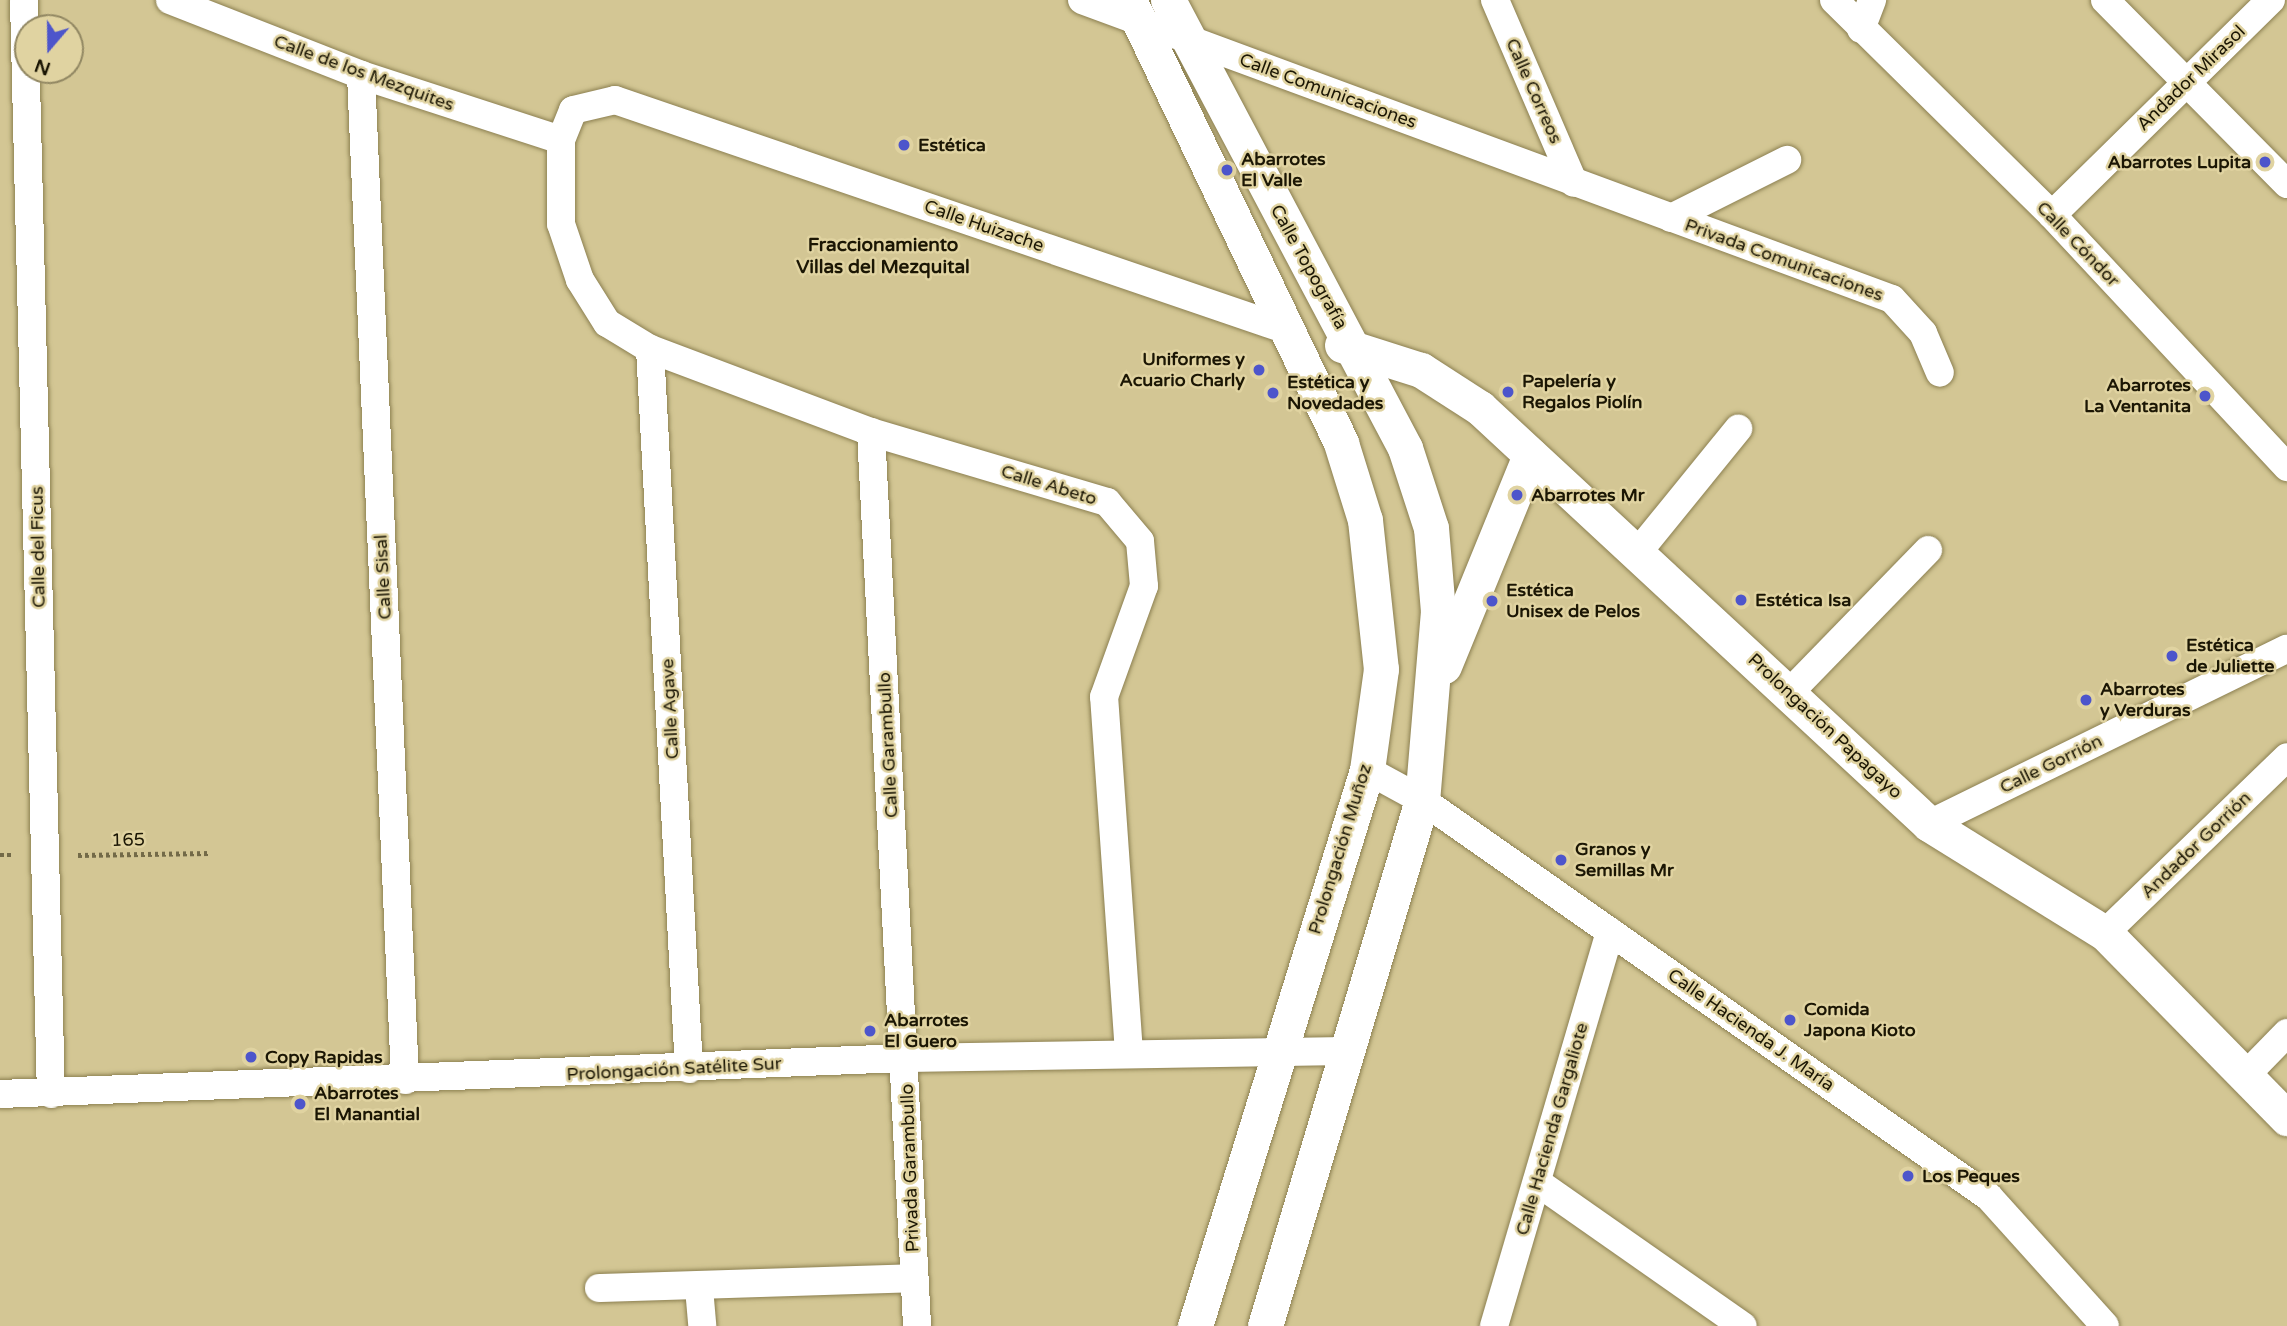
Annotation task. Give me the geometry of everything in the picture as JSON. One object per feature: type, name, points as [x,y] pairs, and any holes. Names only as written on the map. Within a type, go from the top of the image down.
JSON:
[{"type":"street","name":"Calle del Ficus","points":[[24,0],[51,1094]]},
{"type":"street","name":"Calle de los Mezquites","points":[[170,0],[361,75],[561,140]]},
{"type":"street","name":"Calle Comunicaciones","points":[[1082,0],[1134,11],[1185,38],[1574,183]]},
{"type":"street","name":"Calle Topografía","points":[[1168,0],[1185,38],[1353,348]]},
{"type":"street","name":"Calle Correos","points":[[1494,0],[1574,183]]},
{"type":"street","name":"Calle Cóndor","points":[[1834,0],[2052,215],[2287,467]]},
{"type":"street","points":[[1861,29],[1872,0]]},
{"type":"street","points":[[2105,0],[2287,184]]},
{"type":"street","name":"Andador Mirasol","points":[[2052,215],[2270,0]]},
{"type":"street","points":[[1134,11],[1287,330]]},
{"type":"street","name":"Calle Sisal","points":[[361,75],[405,1080]]},
{"type":"street","name":"Calle Huizache","points":[[561,140],[573,110],[615,100],[1287,330],[1353,348]]},
{"type":"street","name":"Calle Abeto","points":[[561,140],[561,224],[580,280],[607,323],[650,349],[872,432],[1107,502],[1140,541],[1144,586],[1104,697],[1129,1053]]},
{"type":"street","name":"Privada Comunicaciones","points":[[1671,218],[1787,160]]},
{"type":"street","name":"Privada Comunicaciones","points":[[1574,183],[1892,299],[1923,333],[1940,373]]},
{"type":"street","name":"Prolongación Muñoz","points":[[1195,1326],[1277,1050],[1367,770],[1381,669],[1365,520],[1341,443],[1287,330]]},
{"type":"street","points":[[1265,1326],[1422,800],[1435,689],[1431,528],[1405,448],[1353,348]]},
{"type":"street","name":"Prolongación Papagayo","points":[[1353,348],[1421,370],[1480,408],[1790,692],[1929,824],[2105,933],[2287,1118]]},
{"type":"street","name":"Calle Agave","points":[[650,349],[689,1069]]},
{"type":"street","points":[[1638,552],[1738,429]]},
{"type":"street","name":"Calle Garambullo","points":[[872,432],[905,1058]]},
{"type":"street","points":[[1435,689],[1530,455]]},
{"type":"street","points":[[1790,692],[1928,550]]},
{"type":"street","name":"Calle Gorrión","points":[[1929,824],[2287,649]]},
{"type":"street","name":"Andador Gorrión","points":[[2105,933],[2287,757]]},
{"type":"street","name":"Calle Hacienda J. María","points":[[1367,770],[1422,800],[1989,1197],[2105,1326]]},
{"type":"street","name":"Calle Hacienda Gargaliote","points":[[1494,1326],[1610,932]]},
{"type":"street","points":[[2245,1076],[2287,1033]]},
{"type":"street","name":"Prolongación Satélite Sur","points":[[0,1094],[689,1069],[905,1058],[1277,1050],[1347,1051]]},
{"type":"street","name":"Privada Garambullo","points":[[905,1058],[914,1278]]},
{"type":"street","points":[[1537,1182],[1743,1326]]},
{"type":"street","points":[[599,1288],[699,1288],[914,1278],[917,1326]]},
{"type":"street","points":[[699,1288],[702,1326]]},
{"type":"path","name":"165","points":[[45,856],[210,853]]},
{"type":"place","name":"Estética","points":[[904,145]]},
{"type":"place","name":"Abarrotes Lupita","points":[[2265,162]]},
{"type":"place","name":"Abarrotes El Valle","points":[[1227,170]]},
{"type":"place","name":"Uniformes y Acuario Charly","points":[[1259,370]]},
{"type":"place","name":"Papelería y Regalos Piolín","points":[[1508,392]]},
{"type":"place","name":"Estética y Novedades","points":[[1273,393]]},
{"type":"place","name":"Abarrotes La Ventanita","points":[[2205,396]]},
{"type":"place","name":"Abarrotes Mr","points":[[1517,495]]},
{"type":"place","name":"Estética Isa","points":[[1741,600]]},
{"type":"place","name":"Estética Unisex de Pelos","points":[[1492,601]]},
{"type":"place","name":"Estética de Juliette","points":[[2172,656]]},
{"type":"place","name":"Abarrotes y Verduras","points":[[2086,700]]},
{"type":"place","name":"Granos y Semillas Mr","points":[[1561,860]]},
{"type":"place","name":"Comida Japona Kioto","points":[[1790,1020]]},
{"type":"place","name":"Abarrotes El Guero","points":[[870,1031]]},
{"type":"place","name":"Copy Rapidas","points":[[251,1057]]},
{"type":"place","name":"Abarrotes El Manantial","points":[[300,1104]]},
{"type":"place","name":"Los Peques","points":[[1908,1176]]},
{"type":"district","name":"Fraccionamiento Villas del Mezquital","points":[[883,257]]}]
